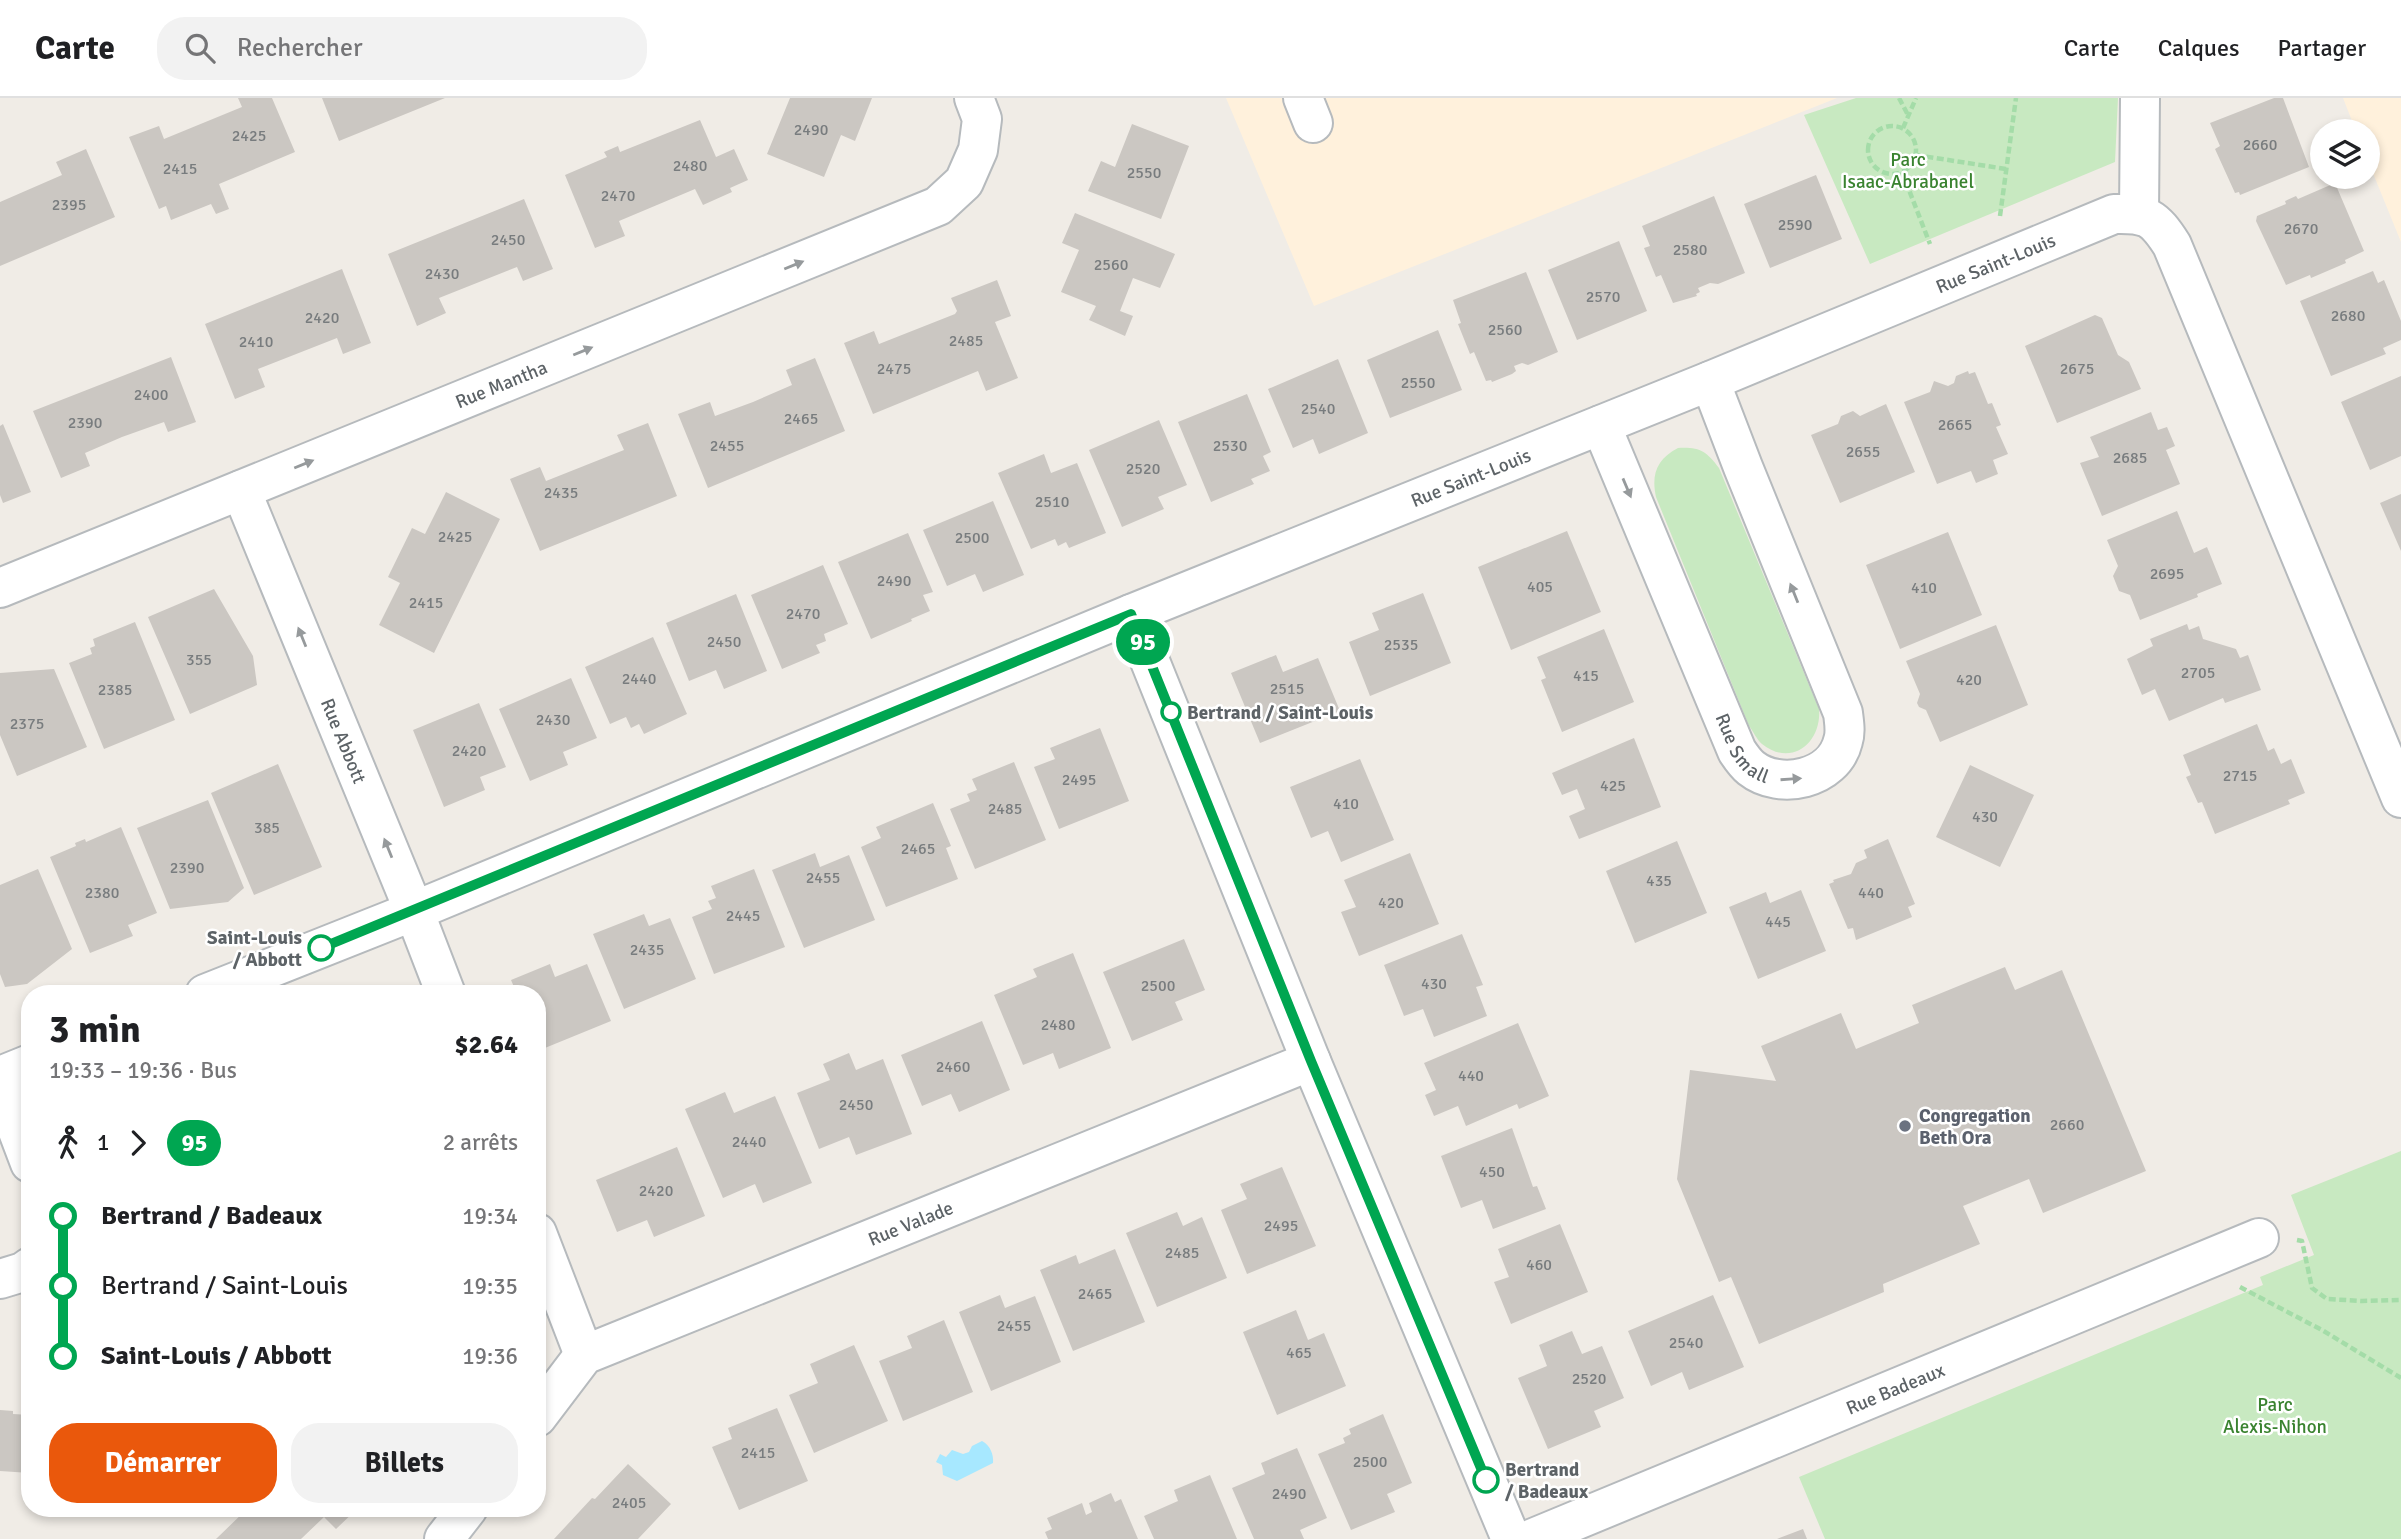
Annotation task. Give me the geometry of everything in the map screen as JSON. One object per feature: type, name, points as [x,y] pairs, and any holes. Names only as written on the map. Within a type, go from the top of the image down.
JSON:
[{"type":"street","name":"Rue Mantha","points":[[0,588],[938,206],[964,182],[978,150],[982,119],[974,98]]},
{"type":"street","points":[[2140,98],[2139,214],[2160,227],[2172,245],[2401,798]]},
{"type":"street","name":"Rue Saint-Louis","points":[[228,985],[2114,214],[2139,214]]},
{"type":"street","name":"Rue Small","points":[[1601,425],[1737,751],[1750,768],[1764,775],[1793,781],[1810,776],[1826,767],[1835,758],[1843,743],[1843,713],[1710,381]]},
{"type":"street","name":"Rue Abbott","points":[[241,490],[443,985]]},
{"type":"street","points":[[1131,614],[1311,1061],[1511,1539]]},
{"type":"street","name":"Rue Valade","points":[[584,1355],[1311,1061]]},
{"type":"street","points":[[0,1076],[21,1068]]},
{"type":"street","points":[[0,1084],[21,1139]]},
{"type":"street","name":"Rue Badeaux","points":[[1531,1539],[2259,1238]]},
{"type":"street","points":[[546,1256],[584,1355],[546,1405]]},
{"type":"street","points":[[0,1279],[21,1273]]},
{"type":"street","points":[[444,1539],[460,1517]]},
{"type":"path","points":[[1899,98],[1908,115]]},
{"type":"path","points":[[1903,128],[1916,98]]},
{"type":"path","points":[[2000,216],[2016,98]]},
{"type":"path","points":[[1895,126],[1903,128],[1914,139],[1916,155],[1913,162],[1902,172],[1894,174],[1879,170],[1873,165],[1868,149],[1874,135],[1880,130],[1895,126]]},
{"type":"path","points":[[1916,155],[2006,169]]},
{"type":"path","points":[[1902,172],[1930,244]]},
{"type":"path","points":[[2259,1238],[2302,1241],[2312,1288],[2327,1299],[2401,1300]]},
{"type":"path","points":[[2197,1264],[2322,1330],[2401,1378]]},
{"type":"shaded area","points":[[1226,98],[1837,98],[1314,306]]},
{"type":"shaded area","points":[[2343,98],[2401,98],[2401,242],[2379,189],[2380,119],[2351,119]]},
{"type":"green space","name":"Parc Isaac-Abrabanel","points":[[1856,98],[2118,98],[2115,162],[1870,264],[1804,115]]},
{"type":"green space","points":[[1678,448],[1702,451],[1719,468],[1819,709],[1816,732],[1803,748],[1794,752],[1773,751],[1760,742],[1749,726],[1656,497],[1654,481],[1657,468],[1665,457]]},
{"type":"green space","name":"Parc Alexis-Nihon","points":[[2401,1151],[2401,1539],[1825,1539],[1799,1477],[2263,1285],[2260,1277],[2314,1255],[2291,1195]]},
{"type":"water","points":[[982,1441],[991,1450],[993,1463],[957,1481],[943,1475],[942,1465],[936,1462],[940,1454],[946,1457],[952,1450],[963,1454]]},
{"type":"building","points":[[238,98],[272,98],[295,152],[219,184],[229,209],[216,214],[211,204],[171,220],[166,206],[159,209],[129,137],[159,126],[164,139],[242,107]]},
{"type":"building","points":[[322,98],[445,98],[339,141]]},
{"type":"building","points":[[790,98],[872,98],[855,141],[841,135],[824,177],[767,154]]},
{"type":"building","points":[[2274,98],[2283,98],[2309,167],[2240,195],[2239,192],[2235,193],[2215,149],[2220,146],[2210,123]]},
{"type":"building","points":[[700,120],[716,157],[734,149],[748,180],[730,188],[732,192],[703,205],[695,189],[619,221],[625,236],[595,248],[565,175],[607,157],[604,152],[618,146],[620,152]]},
{"type":"building","points":[[1132,124],[1189,146],[1161,219],[1088,191],[1101,161],[1115,167]]},
{"type":"building","points":[[86,149],[115,217],[0,266],[0,202],[62,175],[56,162]]},
{"type":"building","points":[[1816,175],[1842,239],[1770,268],[1744,204]]},
{"type":"building","points":[[2321,189],[2338,189],[2364,251],[2345,260],[2346,263],[2286,285],[2256,221],[2257,216],[2286,204],[2285,201],[2296,196],[2298,199]]},
{"type":"building","points":[[1714,196],[1745,273],[1718,284],[1710,283],[1698,288],[1700,292],[1697,296],[1673,303],[1661,275],[1656,277],[1644,248],[1650,246],[1642,226]]},
{"type":"building","points":[[524,199],[553,269],[523,281],[517,267],[439,298],[446,313],[417,326],[388,254]]},
{"type":"building","points":[[1075,213],[1175,254],[1160,288],[1133,278],[1120,311],[1133,316],[1125,336],[1089,320],[1096,306],[1061,292],[1079,250],[1062,243]]},
{"type":"building","points":[[1619,241],[1647,311],[1577,340],[1548,270]]},
{"type":"building","points":[[342,269],[371,343],[343,354],[337,338],[258,369],[265,387],[235,399],[205,324]]},
{"type":"building","points":[[2373,271],[2378,283],[2384,280],[2401,321],[2401,340],[2383,348],[2386,354],[2331,376],[2300,301]]},
{"type":"building","points":[[1526,272],[1558,352],[1528,365],[1522,363],[1514,366],[1516,371],[1512,374],[1492,382],[1486,381],[1474,352],[1470,354],[1458,324],[1461,323],[1453,300]]},
{"type":"building","points":[[997,280],[1011,316],[995,322],[1018,378],[986,391],[978,371],[873,414],[844,343],[874,331],[879,344],[955,314],[957,311],[951,298]]},
{"type":"building","points":[[2095,315],[2102,318],[2118,355],[2129,362],[2141,389],[2057,423],[2025,346]]},
{"type":"building","points":[[1438,330],[1462,390],[1390,418],[1367,360]]},
{"type":"building","points":[[171,357],[196,422],[168,432],[164,422],[122,437],[85,453],[90,466],[61,478],[33,411]]},
{"type":"building","points":[[815,358],[845,431],[708,488],[678,414],[710,402],[715,416],[753,402],[792,385],[786,370]]},
{"type":"building","points":[[1338,359],[1368,433],[1319,454],[1313,439],[1293,448],[1268,389]]},
{"type":"building","points":[[1968,371],[1969,374],[1975,372],[1988,404],[1992,403],[2001,425],[1996,427],[2008,454],[1993,460],[1998,474],[1976,483],[1971,471],[1937,484],[1904,402],[1930,392],[1934,381],[1948,386],[1954,383],[1956,376]]},
{"type":"building","points":[[2401,376],[2401,456],[2370,470],[2341,402]]},
{"type":"building","points":[[1247,394],[1271,452],[1263,456],[1270,471],[1251,479],[1254,484],[1211,502],[1178,422]]},
{"type":"building","points":[[1886,404],[1915,472],[1840,503],[1811,435],[1838,424],[1841,416],[1853,411],[1860,416]]},
{"type":"building","points":[[2151,412],[2158,430],[2167,427],[2175,446],[2166,450],[2180,484],[2102,516],[2080,463],[2099,457],[2090,437]]},
{"type":"building","points":[[1159,420],[1187,485],[1158,497],[1164,509],[1122,527],[1089,450]]},
{"type":"building","points":[[648,423],[677,496],[540,551],[510,479],[540,467],[546,481],[624,450],[617,435]]},
{"type":"building","points":[[3,424],[31,492],[3,503],[0,495],[0,426]]},
{"type":"building","points":[[1044,454],[1051,473],[1077,463],[1106,533],[1069,548],[1066,542],[1058,546],[1055,539],[1031,549],[998,473]]},
{"type":"building","points":[[446,492],[500,519],[434,653],[379,625],[400,583],[388,577],[412,528],[425,534]]},
{"type":"building","points":[[2401,494],[2401,551],[2380,503]]},
{"type":"building","points":[[993,501],[1024,575],[983,592],[975,574],[947,586],[923,530]]},
{"type":"building","points":[[2177,511],[2194,553],[2207,547],[2222,584],[2197,594],[2198,597],[2140,620],[2130,595],[2119,591],[2113,576],[2118,566],[2107,540]]},
{"type":"building","points":[[1567,531],[1601,612],[1511,650],[1478,567]]},
{"type":"building","points":[[1948,532],[1982,615],[1900,649],[1866,565]]},
{"type":"building","points":[[908,533],[933,592],[923,595],[930,611],[871,639],[838,562]]},
{"type":"building","points":[[823,565],[848,624],[824,634],[826,641],[816,645],[820,653],[782,669],[751,595]]},
{"type":"building","points":[[214,589],[253,656],[257,685],[190,714],[148,617]]},
{"type":"building","points":[[1423,593],[1451,663],[1370,696],[1349,642],[1379,630],[1372,613]]},
{"type":"building","points":[[736,594],[767,671],[724,689],[716,670],[689,681],[666,623]]},
{"type":"building","points":[[135,622],[175,720],[104,749],[69,663],[92,654],[90,648],[95,646],[93,639]]},
{"type":"building","points":[[2187,624],[2189,630],[2199,626],[2203,639],[2236,649],[2240,658],[2248,655],[2261,690],[2225,703],[2223,698],[2169,721],[2155,689],[2142,695],[2127,659],[2153,646],[2150,639]]},
{"type":"building","points":[[1996,625],[2028,705],[1940,742],[1926,710],[1917,703],[1920,694],[1906,661]]},
{"type":"building","points":[[1604,629],[1634,702],[1562,732],[1541,680],[1546,678],[1537,657]]},
{"type":"building","points":[[653,637],[687,714],[644,734],[639,724],[631,728],[626,717],[610,724],[585,667]]},
{"type":"building","points":[[1276,655],[1283,672],[1318,658],[1340,711],[1260,743],[1231,673]]},
{"type":"building","points":[[54,669],[87,747],[17,776],[0,735],[0,673]]},
{"type":"building","points":[[571,678],[597,738],[563,752],[568,765],[530,781],[499,709]]},
{"type":"building","points":[[479,703],[506,767],[480,777],[485,790],[444,807],[413,730]]},
{"type":"building","points":[[2257,724],[2268,751],[2274,748],[2281,764],[2291,759],[2305,793],[2288,800],[2290,804],[2215,834],[2202,802],[2198,803],[2186,777],[2191,775],[2183,755]]},
{"type":"building","points":[[1100,728],[1129,801],[1059,829],[1034,767],[1055,759],[1050,748]]},
{"type":"building","points":[[1634,738],[1661,807],[1579,839],[1569,816],[1585,809],[1577,789],[1562,795],[1552,773]]},
{"type":"building","points":[[1360,759],[1394,840],[1341,862],[1328,831],[1311,838],[1290,787]]},
{"type":"building","points":[[1014,762],[1046,840],[975,869],[950,809],[970,801],[967,794],[977,790],[972,779]]},
{"type":"building","points":[[278,764],[322,867],[254,895],[211,793]]},
{"type":"building","points":[[1970,765],[2034,795],[2000,867],[1936,837]]},
{"type":"building","points":[[208,800],[244,888],[228,902],[170,909],[137,828]]},
{"type":"building","points":[[933,803],[951,846],[946,848],[958,879],[886,907],[861,847],[881,838],[876,827]]},
{"type":"building","points":[[121,827],[157,913],[128,925],[133,936],[90,953],[50,857],[76,846],[75,843],[85,839],[86,842]]},
{"type":"building","points":[[1888,839],[1915,904],[1908,907],[1912,917],[1856,940],[1853,928],[1848,929],[1829,884],[1851,874],[1856,863],[1867,858],[1864,850]]},
{"type":"building","points":[[1677,841],[1707,913],[1635,943],[1606,871]]},
{"type":"building","points":[[815,853],[820,867],[849,855],[875,920],[804,948],[772,870]]},
{"type":"building","points":[[1410,853],[1439,924],[1359,956],[1341,912],[1356,907],[1344,880]]},
{"type":"building","points":[[38,869],[72,949],[27,984],[5,987],[0,974],[0,885]]},
{"type":"building","points":[[754,869],[785,947],[714,974],[692,917],[712,909],[708,901],[716,898],[711,886]]},
{"type":"building","points":[[1801,890],[1826,951],[1758,979],[1729,907],[1766,892],[1770,903]]},
{"type":"building","points":[[644,914],[649,926],[670,918],[696,979],[624,1009],[593,934]]},
{"type":"building","points":[[1462,934],[1483,985],[1476,987],[1487,1016],[1434,1037],[1423,1009],[1404,1016],[1384,965]]},
{"type":"building","points":[[1184,939],[1205,990],[1175,1002],[1183,1020],[1132,1041],[1103,972]]},
{"type":"building","points":[[1073,953],[1111,1048],[1059,1069],[1053,1053],[1023,1065],[994,995],[1037,977],[1033,969]]},
{"type":"building","points":[[550,964],[555,977],[587,964],[611,1021],[546,1048],[546,985],[513,985],[511,980]]},
{"type":"building","name":"Congregation Beth Ora","points":[[2005,967],[2015,990],[2062,970],[2146,1171],[2043,1213],[2029,1179],[1963,1206],[1980,1244],[1883,1284],[1884,1292],[1759,1344],[1731,1277],[1719,1282],[1677,1179],[1690,1070],[1776,1081],[1761,1046],[1841,1013],[1856,1049],[1919,1023],[1912,1005]]},
{"type":"building","points":[[982,1021],[1010,1090],[959,1112],[951,1094],[922,1106],[901,1055]]},
{"type":"building","points":[[1518,1023],[1549,1096],[1519,1109],[1517,1104],[1466,1126],[1458,1106],[1434,1116],[1425,1095],[1436,1090],[1424,1063]]},
{"type":"building","points":[[849,1053],[856,1070],[883,1059],[912,1134],[856,1155],[849,1137],[819,1149],[797,1093],[830,1080],[823,1064]]},
{"type":"building","points":[[725,1092],[734,1113],[775,1096],[812,1183],[763,1203],[755,1184],[723,1198],[685,1109]]},
{"type":"building","points":[[1512,1128],[1533,1187],[1537,1186],[1546,1209],[1493,1229],[1482,1200],[1461,1208],[1441,1156]]},
{"type":"building","points":[[677,1147],[705,1216],[654,1237],[647,1220],[617,1232],[596,1180]]},
{"type":"building","points":[[1282,1167],[1316,1246],[1247,1274],[1221,1210],[1247,1199],[1240,1184]]},
{"type":"building","points":[[1177,1212],[1183,1226],[1202,1217],[1227,1278],[1157,1307],[1126,1233]]},
{"type":"building","points":[[1560,1224],[1588,1292],[1511,1324],[1494,1282],[1509,1277],[1498,1249]]},
{"type":"building","points":[[1115,1249],[1145,1322],[1073,1351],[1040,1270],[1076,1255],[1079,1264]]},
{"type":"building","points":[[1000,1295],[1005,1308],[1035,1296],[1061,1362],[991,1391],[959,1312]]},
{"type":"building","points":[[1713,1295],[1744,1367],[1689,1390],[1682,1372],[1651,1386],[1628,1331]]},
{"type":"building","points":[[1296,1310],[1308,1340],[1324,1333],[1346,1386],[1277,1415],[1243,1332]]},
{"type":"building","points":[[944,1320],[973,1392],[903,1421],[879,1361],[912,1348],[907,1336]]},
{"type":"building","points":[[1572,1331],[1582,1354],[1602,1346],[1624,1398],[1594,1411],[1601,1427],[1548,1449],[1518,1378],[1547,1366],[1539,1345]]},
{"type":"building","points":[[854,1345],[888,1421],[814,1453],[789,1395],[818,1383],[810,1364]]},
{"type":"building","points":[[777,1408],[808,1481],[739,1510],[712,1447],[732,1439],[728,1428]]},
{"type":"building","points":[[0,1410],[13,1411],[13,1414],[21,1414],[21,1472],[0,1471]]},
{"type":"building","points":[[1383,1414],[1412,1483],[1387,1494],[1395,1512],[1351,1530],[1318,1454],[1345,1443],[1343,1438],[1351,1434],[1349,1429]]},
{"type":"building","points":[[1297,1448],[1327,1518],[1300,1530],[1304,1539],[1254,1539],[1232,1488],[1265,1474],[1261,1463]]},
{"type":"building","points":[[628,1464],[671,1504],[638,1539],[554,1539],[592,1498],[595,1499]]},
{"type":"building","points":[[1210,1475],[1237,1539],[1154,1539],[1144,1516],[1178,1501],[1174,1490]]},
{"type":"building","points":[[1111,1493],[1115,1502],[1121,1499],[1138,1539],[1048,1539],[1045,1532],[1052,1529],[1047,1518],[1082,1503],[1086,1515],[1092,1512],[1089,1503]]},
{"type":"building","points":[[239,1517],[324,1517],[301,1539],[216,1539]]},
{"type":"building","points":[[324,1517],[349,1517],[336,1529]]},
{"type":"building","points":[[1803,1529],[1807,1539],[1777,1539]]},
{"type":"bus line","name":"95","points":[[321,948],[1131,614],[1311,1061],[1486,1480]]},
{"type":"place","name":"Bertrand / Saint-Louis","points":[[1171,712]]},
{"type":"place","name":"Saint-Louis / Abbott","points":[[321,948]]},
{"type":"place","name":"Congregation Beth Ora","points":[[1905,1126]]},
{"type":"place","name":"Bertrand / Badeaux","points":[[1486,1480]]}]
